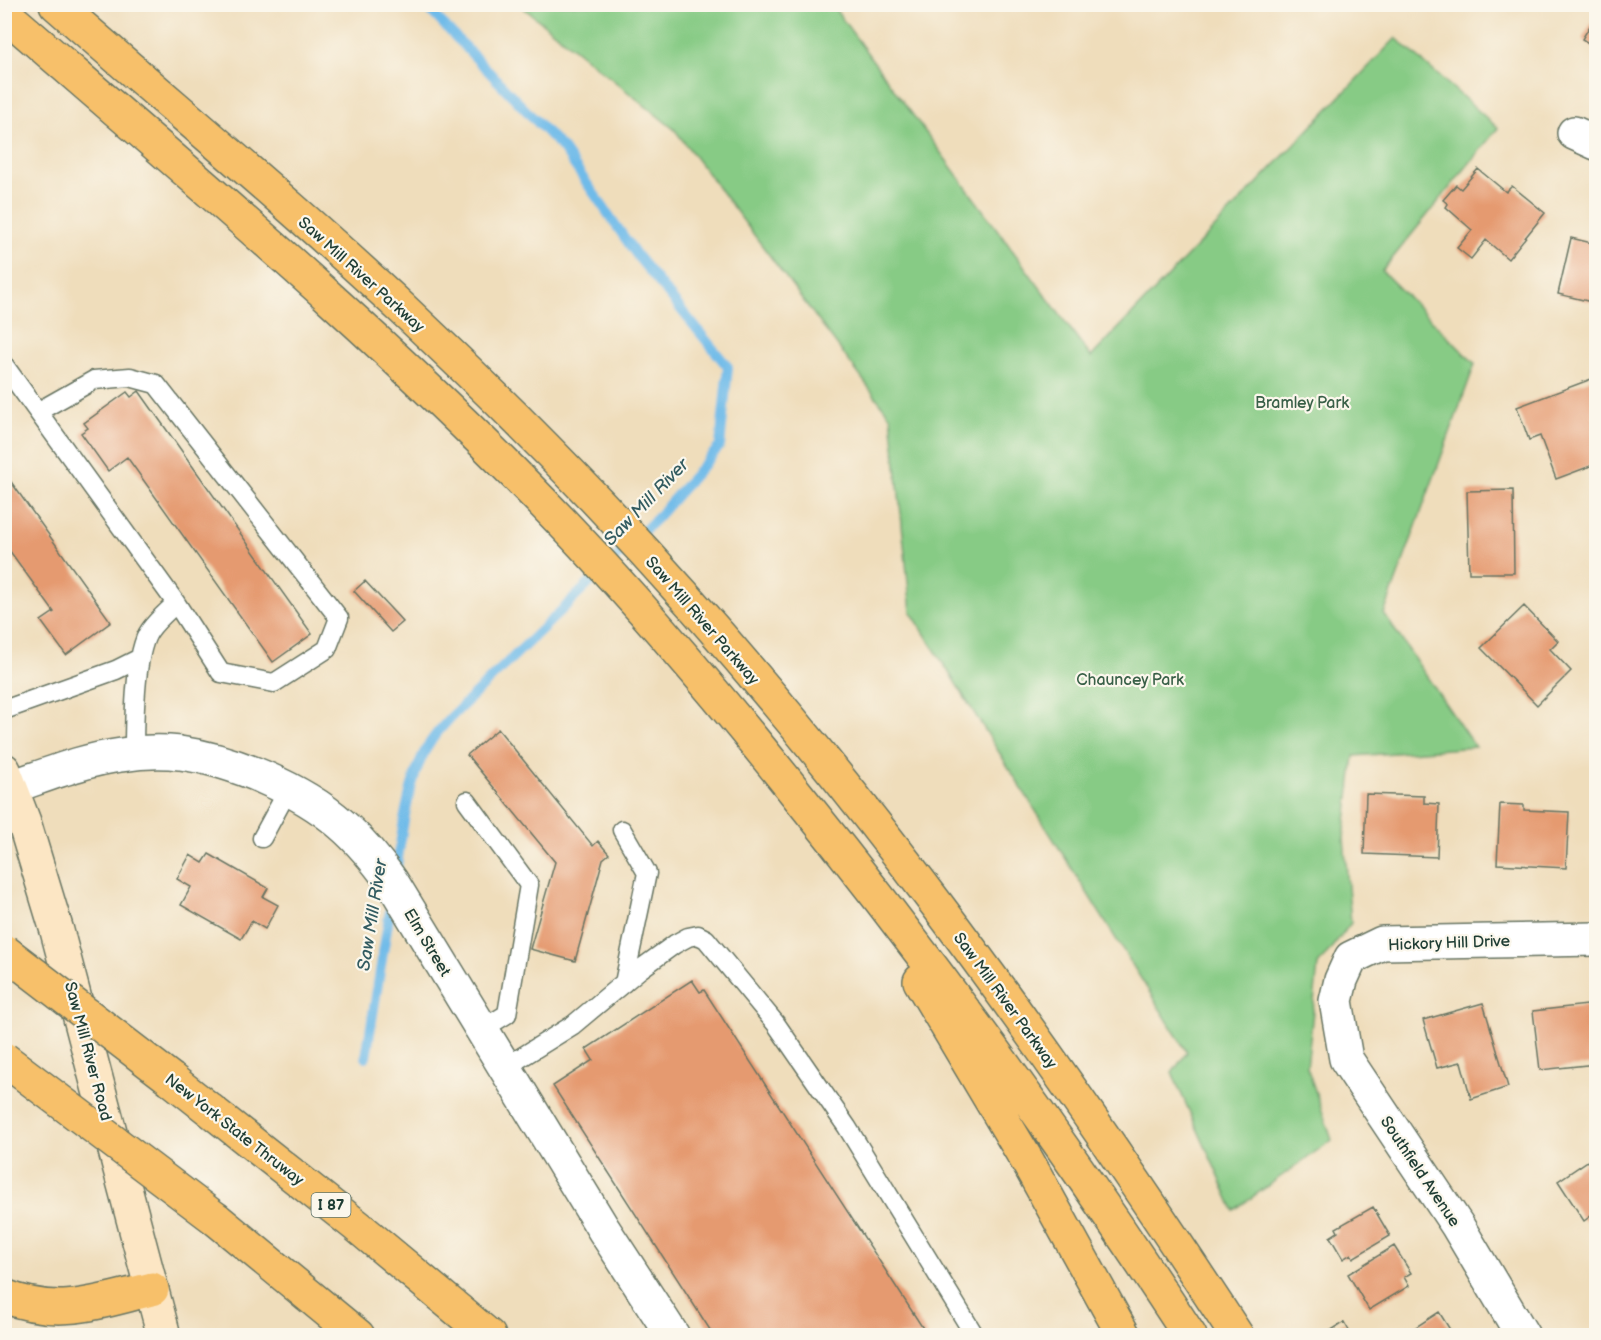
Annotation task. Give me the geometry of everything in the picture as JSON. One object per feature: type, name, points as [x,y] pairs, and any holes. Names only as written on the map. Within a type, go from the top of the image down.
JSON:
[{"type":"highway","name":"Saw Mill River Parkway","points":[[56,4],[404,310],[493,395],[602,506],[672,582],[817,753],[965,943],[1104,1136],[1237,1335]]},
{"type":"highway","points":[[4,14],[287,258],[395,356],[486,444],[573,534],[686,658],[837,843],[982,1033],[1053,1132],[1190,1335]]},
{"type":"highway","points":[[837,843],[1029,1164],[1124,1335]]},
{"type":"highway","name":"New York State Thruway","points":[[4,951],[357,1226],[489,1335]]},
{"type":"highway","points":[[4,1059],[216,1219],[358,1335]]},
{"type":"highway","points":[[4,1296],[52,1308],[91,1304],[152,1289]]},
{"type":"main road","name":"Saw Mill River Road","points":[[8,778],[37,860],[57,931],[164,1335]]},
{"type":"street","name":"Elm Street","points":[[8,778],[92,760],[134,754],[178,753],[205,758],[249,772],[325,811],[352,834],[382,868],[604,1230],[673,1335]]},
{"type":"street","name":"Hickory Hill Drive","points":[[1336,1001],[1341,980],[1351,958],[1382,943],[1596,939]]},
{"type":"street","name":"Southfield Avenue","points":[[1336,1001],[1346,1059],[1457,1225],[1523,1335]]},
{"type":"lane","points":[[4,365],[176,603],[222,673],[274,684],[327,649],[339,618],[156,384],[130,377],[94,380],[39,411]]},
{"type":"lane","points":[[134,754],[134,724],[140,658],[149,631],[176,603]]},
{"type":"lane","points":[[4,710],[116,670],[140,658]]},
{"type":"lane","points":[[262,838],[288,790]]},
{"type":"lane","points":[[467,801],[530,885],[507,1014],[481,1029]]},
{"type":"lane","points":[[622,830],[647,873],[624,983]]},
{"type":"lane","points":[[504,1068],[573,1024],[624,983],[688,937],[698,935],[713,946],[776,1024],[847,1127],[975,1335]]},
{"type":"green space","name":"Chauncey Park","points":[[520,5],[832,5],[1091,357],[1396,38],[1498,128],[1382,271],[1475,364],[1384,614],[1475,747],[1354,756],[1344,838],[1351,923],[1318,965],[1307,1067],[1332,1140],[1234,1210],[1172,1073],[1187,1052],[911,612],[891,417],[675,130]]},
{"type":"building","points":[[1596,16],[1596,48],[1582,39]]},
{"type":"building","points":[[1478,169],[1506,192],[1512,186],[1545,213],[1508,259],[1486,240],[1471,259],[1457,248],[1472,230],[1446,207],[1448,204],[1443,200],[1456,185],[1461,189]]},
{"type":"building","points":[[1571,238],[1596,244],[1596,303],[1558,294]]},
{"type":"building","points":[[1594,378],[1596,384],[1596,464],[1556,479],[1540,436],[1529,440],[1517,407]]},
{"type":"building","points":[[139,391],[312,634],[273,662],[127,457],[108,471],[81,433],[88,428],[84,423],[127,392],[131,397]]},
{"type":"building","points":[[4,472],[111,622],[66,655],[41,621],[54,612],[4,543]]},
{"type":"building","points":[[1513,490],[1514,573],[1469,573],[1467,491]]},
{"type":"building","points":[[365,581],[403,622],[391,632],[354,591]]},
{"type":"building","points":[[1524,606],[1558,641],[1550,649],[1571,671],[1537,705],[1481,648]]},
{"type":"building","points":[[498,729],[593,846],[598,841],[609,854],[603,859],[575,961],[530,949],[555,862],[467,755]]},
{"type":"building","points":[[1366,794],[1424,796],[1424,803],[1439,804],[1437,857],[1364,854]]},
{"type":"building","points":[[1500,804],[1524,805],[1524,810],[1569,812],[1566,868],[1497,864]]},
{"type":"building","points":[[209,854],[268,888],[263,897],[278,905],[265,929],[252,921],[241,939],[181,905],[191,887],[177,879],[190,855],[203,863]]},
{"type":"building","points":[[692,980],[700,992],[704,990],[928,1336],[714,1336],[553,1086],[593,1060],[586,1049]]},
{"type":"building","points":[[1483,1003],[1508,1087],[1471,1099],[1461,1062],[1437,1068],[1423,1020]]},
{"type":"building","points":[[1596,1004],[1596,1064],[1540,1070],[1533,1011]]},
{"type":"building","points":[[1595,1156],[1596,1212],[1584,1221],[1558,1181]]},
{"type":"building","points":[[1373,1207],[1390,1236],[1353,1258],[1351,1254],[1343,1259],[1330,1237],[1338,1232],[1336,1228]]},
{"type":"building","points":[[1394,1246],[1411,1273],[1404,1277],[1409,1286],[1369,1310],[1348,1274]]},
{"type":"building","points":[[1439,1312],[1454,1336],[1402,1336]]},
{"type":"building","points":[[1344,1322],[1352,1336],[1322,1336]]},
{"type":"waterway","name":"Saw Mill River","points":[[396,873],[403,823],[412,787],[423,754],[431,741],[452,716],[656,519],[720,446],[728,367],[638,257],[563,149],[424,4]]},
{"type":"waterway","name":"Saw Mill River","points":[[366,1057],[392,898]]},
{"type":"park label","name":"Bramley Park","points":[[1302,402]]}]
